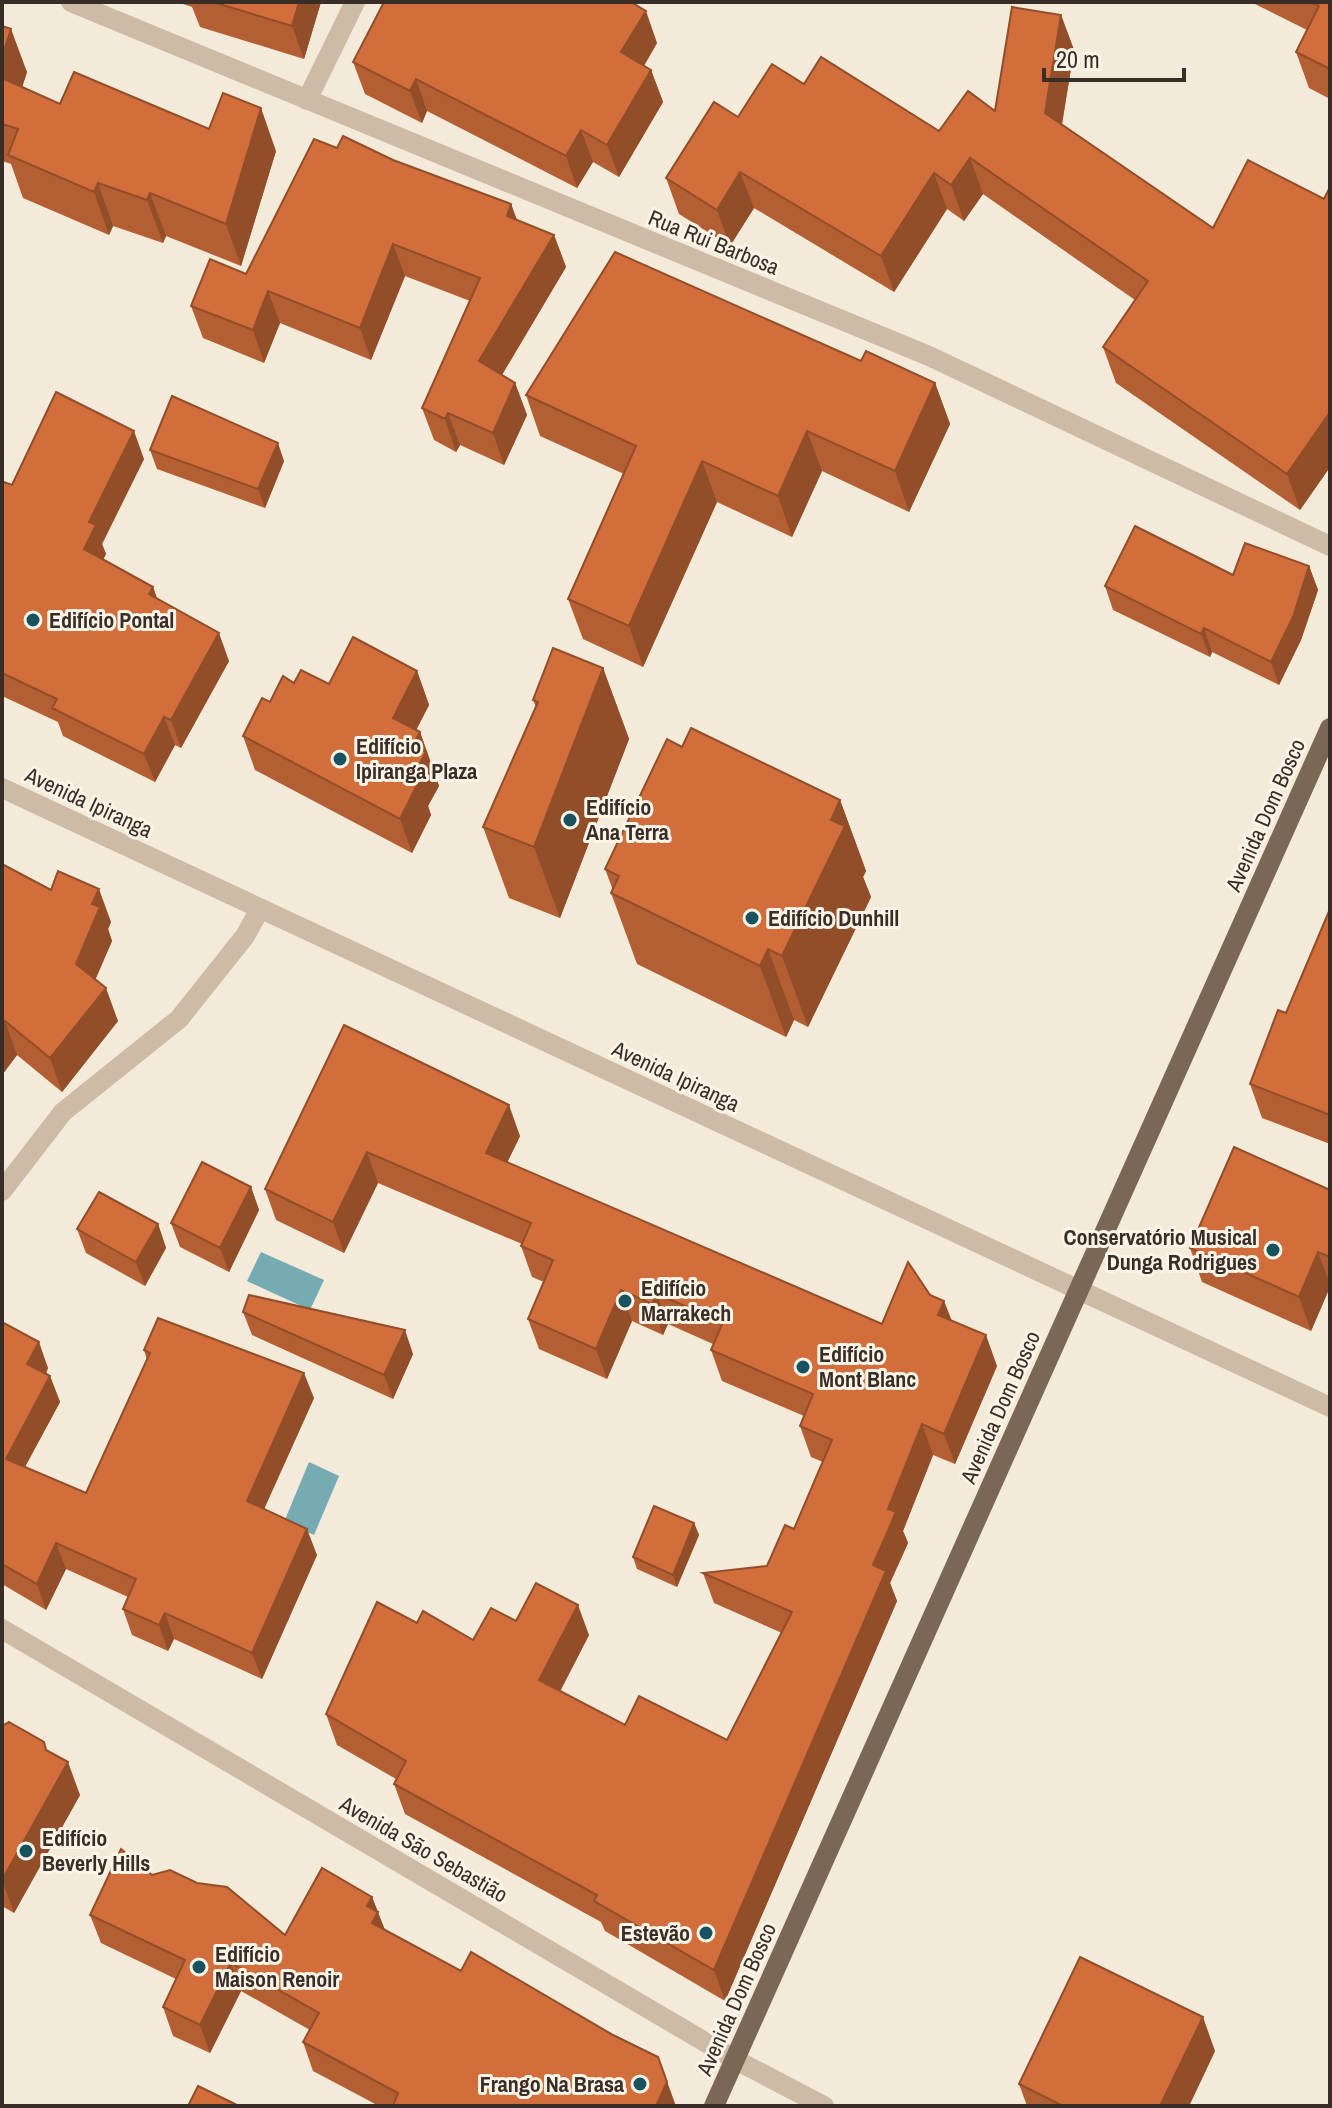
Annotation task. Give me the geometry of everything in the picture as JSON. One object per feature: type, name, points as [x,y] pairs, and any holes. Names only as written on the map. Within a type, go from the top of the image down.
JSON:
[{"type":"main road","name":"Avenida Dom Bosco","points":[[714,2106],[1330,728]]},
{"type":"street","name":"Rua Rui Barbosa","points":[[71,2],[929,356],[1330,546]]},
{"type":"street","points":[[307,100],[355,2]]},
{"type":"street","name":"Avenida Ipiranga","points":[[2,788],[1330,1407]]},
{"type":"street","points":[[2,1191],[63,1112],[179,1019],[245,936],[260,909]]},
{"type":"street","name":"Avenida São Sebastião","points":[[2,1629],[734,2059],[824,2106]]},
{"type":"water","points":[[261,1252],[324,1280],[310,1310],[247,1281]]},
{"type":"water","points":[[309,1462],[339,1476],[314,1535],[284,1522]]},
{"type":"building","points":[[213,2],[299,2],[292,26]]},
{"type":"building","points":[[384,2],[631,2],[646,11],[621,52],[651,70],[607,145],[581,130],[566,156],[416,79],[410,91],[353,62]]},
{"type":"building","points":[[1310,2],[1330,2],[1330,69],[1296,52],[1319,6]]},
{"type":"building","points":[[1012,7],[1061,15],[1045,113],[1213,228],[1248,160],[1324,199],[1330,187],[1330,412],[1287,474],[1103,347],[1148,281],[970,158],[951,185],[934,173],[881,256],[740,172],[717,210],[666,178],[714,102],[738,117],[772,64],[804,84],[821,57],[939,131],[968,91],[995,111]]},
{"type":"building","points":[[2,26],[11,29],[2,57]]},
{"type":"building","points":[[74,72],[209,129],[223,93],[261,108],[226,224],[150,193],[147,200],[98,183],[94,192],[8,155],[18,129],[2,124],[2,78],[60,104]]},
{"type":"building","points":[[343,136],[393,160],[511,204],[507,216],[554,235],[479,361],[515,383],[493,433],[448,413],[445,419],[422,408],[480,278],[393,244],[360,328],[268,291],[253,330],[191,306],[210,259],[246,274],[314,139],[337,148]]},
{"type":"building","points":[[615,252],[861,361],[866,351],[935,383],[895,471],[807,431],[778,496],[702,461],[629,626],[568,599],[636,446],[526,395]]},
{"type":"building","points":[[56,392],[134,431],[89,522],[96,525],[84,549],[153,587],[149,594],[219,633],[171,720],[164,717],[144,754],[52,708],[57,699],[2,673],[2,487],[4,482],[12,485]]},
{"type":"building","points":[[172,396],[278,443],[258,489],[150,450]]},
{"type":"building","points":[[1135,526],[1233,575],[1245,543],[1309,566],[1293,617],[1271,662],[1204,628],[1201,634],[1105,586]]},
{"type":"building","name":"Edifício Ipiranga Plaza","points":[[353,637],[417,671],[393,718],[420,732],[413,745],[426,752],[413,777],[419,781],[400,819],[243,736],[262,698],[270,702],[283,676],[294,683],[301,670],[329,684]]},
{"type":"building","points":[[553,648],[603,668],[534,847],[483,827],[538,702],[533,700]]},
{"type":"building","points":[[691,728],[840,800],[831,820],[845,826],[782,956],[768,949],[760,966],[611,893],[619,876],[605,869],[667,739],[682,747]]},
{"type":"building","points":[[2,864],[51,890],[58,871],[99,889],[92,904],[100,907],[76,964],[106,988],[50,1058],[5,1021],[2,1026]]},
{"type":"building","points":[[1330,909],[1330,1115],[1250,1084],[1278,1010],[1286,1013]]},
{"type":"building","points":[[344,1025],[509,1105],[486,1153],[882,1324],[908,1262],[930,1295],[944,1301],[938,1315],[986,1335],[944,1434],[922,1424],[888,1509],[896,1512],[873,1565],[886,1571],[714,1970],[594,1901],[597,1895],[394,1784],[406,1761],[326,1714],[377,1602],[417,1623],[423,1611],[473,1640],[491,1608],[516,1621],[536,1583],[578,1605],[539,1680],[625,1725],[639,1696],[727,1740],[792,1612],[703,1573],[767,1566],[785,1525],[794,1529],[832,1440],[800,1426],[813,1394],[711,1350],[723,1322],[657,1294],[652,1304],[621,1290],[596,1349],[528,1319],[553,1260],[521,1246],[531,1223],[367,1152],[333,1222],[265,1189]]},
{"type":"building","name":"Conservatório Musical Dunga Rodrigues","points":[[1234,1147],[1330,1190],[1330,1257],[1318,1252],[1299,1297],[1190,1248]]},
{"type":"building","points":[[202,1162],[251,1187],[220,1248],[171,1223]]},
{"type":"building","points":[[99,1192],[158,1224],[136,1262],[77,1229]]},
{"type":"building","points":[[249,1295],[405,1330],[384,1375],[243,1312]]},
{"type":"building","points":[[158,1318],[304,1373],[247,1501],[307,1529],[252,1653],[165,1613],[159,1625],[123,1609],[136,1579],[56,1543],[37,1584],[2,1564],[2,1326],[4,1323],[39,1342],[27,1364],[50,1376],[6,1459],[86,1493],[150,1353],[144,1350]]},
{"type":"building","points":[[654,1506],[694,1523],[673,1575],[633,1557]]},
{"type":"building","points":[[9,1722],[44,1742],[46,1750],[68,1762],[2,1880],[2,1726]]},
{"type":"building","points":[[121,1849],[152,1875],[170,1870],[197,1883],[227,1887],[285,1935],[322,1868],[372,1897],[367,1906],[378,1912],[372,1923],[461,1971],[471,1952],[613,2035],[658,2057],[667,2082],[656,2106],[393,2106],[398,2093],[303,2042],[319,2013],[231,1963],[200,2025],[163,2007],[185,1960],[90,1915]]},
{"type":"building","points":[[1080,1957],[1203,2017],[1160,2106],[1063,2106],[1019,2084]]},
{"type":"building","points":[[198,2086],[239,2106],[188,2106]]},
{"type":"place","name":"Edifício Pontal","points":[[33,620]]},
{"type":"place","name":"Edifício Ipiranga Plaza","points":[[340,759]]},
{"type":"place","name":"Edifício Ana Terra","points":[[570,820]]},
{"type":"place","name":"Edifício Dunhill","points":[[752,918]]},
{"type":"place","name":"Conservatório Musical Dunga Rodrigues","points":[[1273,1250]]},
{"type":"place","name":"Edifício Marrakech","points":[[625,1301]]},
{"type":"place","name":"Edifício Mont Blanc","points":[[803,1367]]},
{"type":"place","name":"Edifício Beverly Hills","points":[[26,1851]]},
{"type":"place","name":"Estevão","points":[[706,1933]]},
{"type":"place","name":"Edifício Maison Renoir","points":[[199,1967]]},
{"type":"place","name":"Frango Na Brasa","points":[[640,2084]]}]
